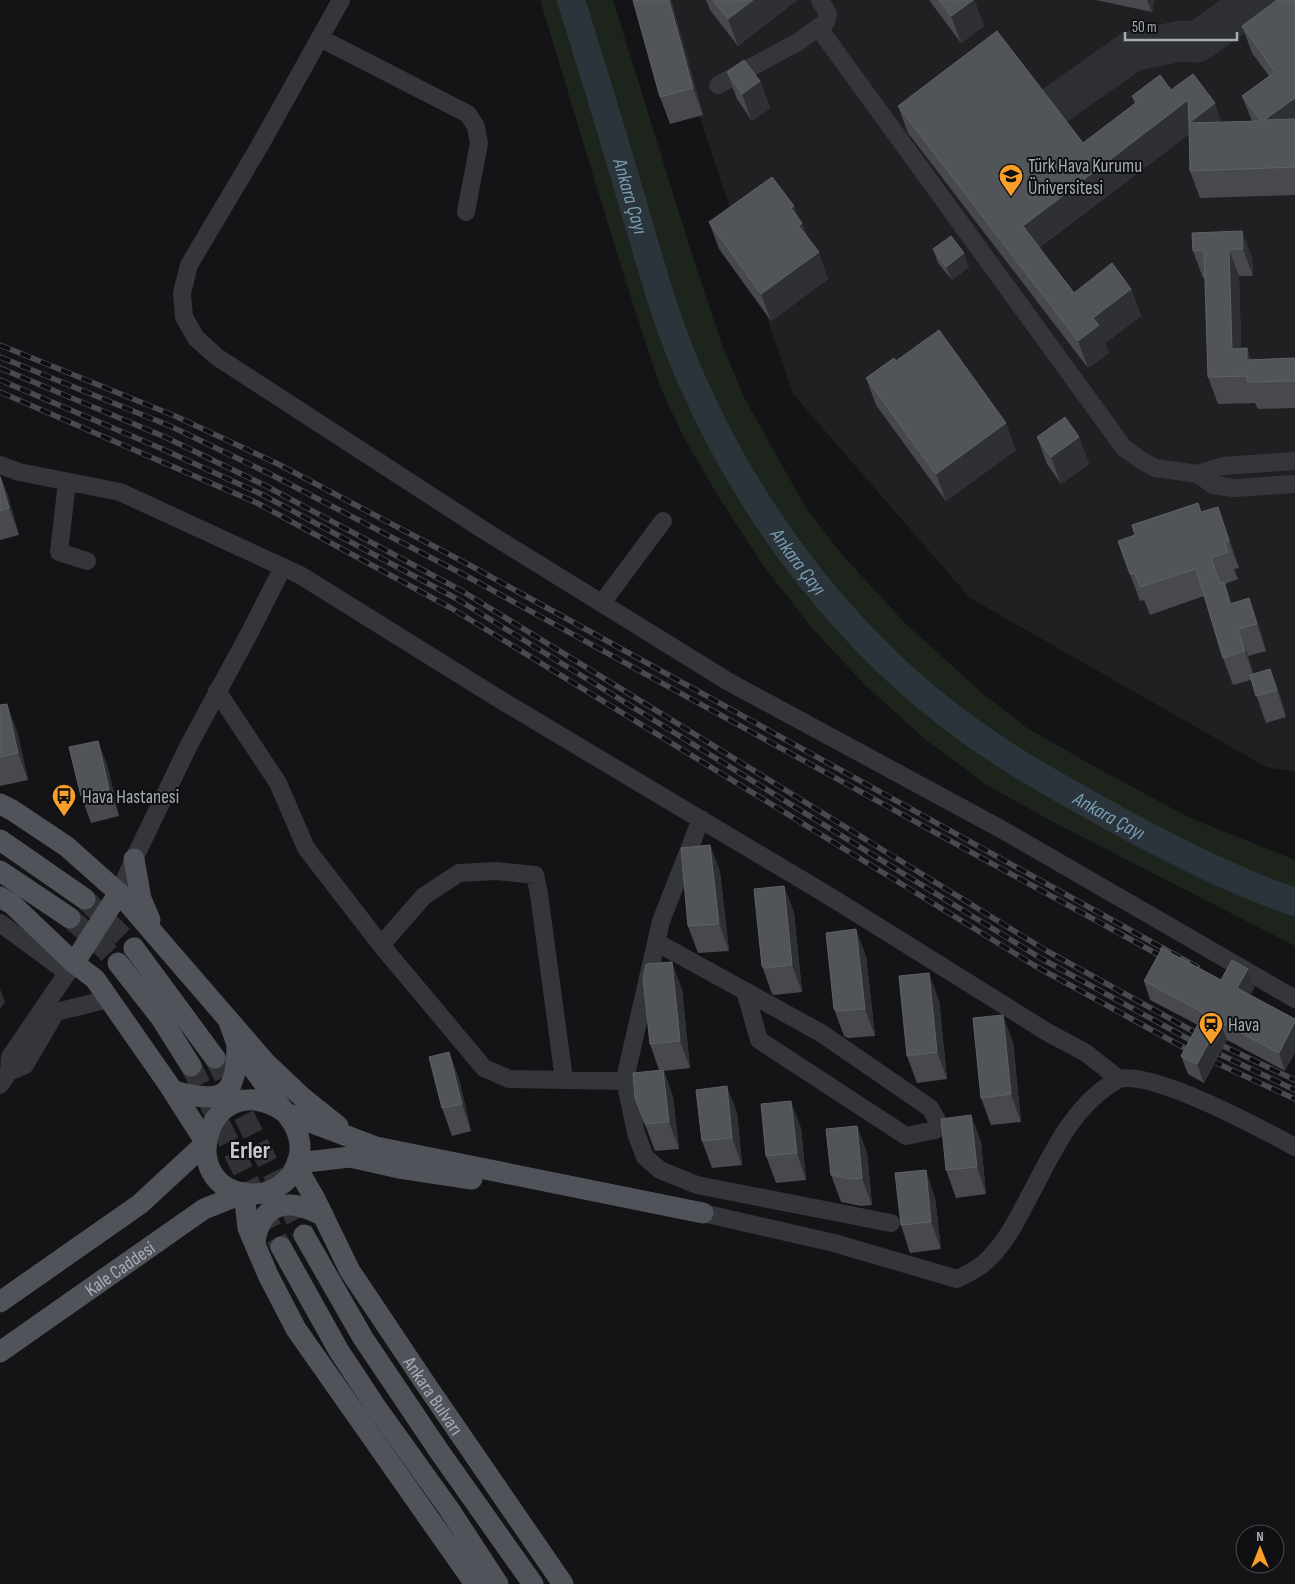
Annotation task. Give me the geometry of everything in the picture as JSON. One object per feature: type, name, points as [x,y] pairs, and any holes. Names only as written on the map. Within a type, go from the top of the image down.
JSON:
[{"type":"main road","points":[[0,804],[66,846],[119,893],[265,1062],[334,1124],[376,1147]]},
{"type":"main road","points":[[0,840],[85,899]]},
{"type":"main road","points":[[134,859],[141,899],[156,934]]},
{"type":"main road","points":[[0,871],[70,918]]},
{"type":"main road","points":[[71,968],[119,893]]},
{"type":"main road","points":[[0,897],[12,904],[71,968],[95,980],[173,1091],[206,1143]]},
{"type":"main road","points":[[134,948],[215,1058]]},
{"type":"main road","points":[[118,963],[161,1018],[191,1066]]},
{"type":"main road","points":[[229,1022],[236,1043],[286,1114],[294,1125],[299,1139],[300,1153],[290,1177],[280,1186],[269,1191],[256,1194],[244,1193],[226,1186],[212,1172],[208,1163],[206,1143],[209,1128],[217,1116],[229,1106],[244,1101],[259,1100],[274,1105],[286,1114],[376,1147],[703,1213]]},
{"type":"main road","points":[[173,1091],[195,1097],[215,1097],[226,1092],[234,1081],[236,1043]]},
{"type":"main road","points":[[0,1302],[140,1204],[206,1143]]},
{"type":"main road","points":[[296,1164],[350,1157],[399,1168],[703,1213]]},
{"type":"main road","name":"Ankara Bulvarı","points":[[296,1164],[350,1271],[563,1584]]},
{"type":"main road","points":[[244,1193],[248,1228],[254,1244],[296,1328],[475,1584]]},
{"type":"main road","name":"Kale Caddesi","points":[[0,1352],[204,1209],[244,1193]]},
{"type":"main road","points":[[254,1244],[259,1224],[268,1213],[277,1207],[292,1205],[307,1208],[319,1207]]},
{"type":"main road","name":"Ankara Bulvarı","points":[[304,1236],[362,1338],[533,1584]]},
{"type":"main road","points":[[281,1248],[339,1351],[376,1407],[449,1509],[498,1584]]},
{"type":"street","points":[[341,0],[259,147],[189,265],[182,293],[184,317],[196,338],[217,357],[485,531],[729,682],[1001,829],[1295,1000]]},
{"type":"street","points":[[718,85],[798,42],[826,22],[828,14],[820,0]]},
{"type":"street","points":[[818,27],[1124,448],[1155,468],[1198,474],[1223,466],[1295,461]]},
{"type":"street","points":[[320,38],[468,114],[476,127],[479,143],[466,212]]},
{"type":"street","points":[[0,465],[19,472],[120,492],[300,575],[504,702],[834,899],[1047,1032],[1086,1054],[1119,1079]]},
{"type":"street","points":[[1198,474],[1214,485],[1234,488],[1295,484]]},
{"type":"street","points":[[67,482],[59,552],[87,561]]},
{"type":"street","points":[[602,603],[663,521]]},
{"type":"street","points":[[119,893],[217,691],[251,630],[282,567]]},
{"type":"street","points":[[217,691],[278,783],[306,848],[381,945],[484,1068],[509,1079],[627,1081]]},
{"type":"street","points":[[701,819],[661,921],[627,1070],[627,1090],[636,1133],[644,1157],[660,1170],[698,1185],[891,1223]]},
{"type":"street","points":[[381,945],[424,896],[459,873],[496,871],[535,875],[564,1079]]},
{"type":"street","points":[[0,923],[71,968],[10,1057],[5,1078]]},
{"type":"street","points":[[656,942],[745,991],[820,1033],[930,1108],[937,1120],[935,1130],[906,1136],[758,1040],[745,991]]},
{"type":"street","points":[[5,1078],[25,1064],[56,1012],[109,999]]},
{"type":"street","points":[[703,1213],[834,1244],[957,1279],[983,1265],[1008,1237],[1062,1136],[1084,1107],[1100,1091],[1119,1079],[1144,1080],[1195,1097],[1295,1147]]},
{"type":"shaded area","points":[[540,0],[613,0],[722,345],[745,399],[806,508],[844,557],[906,624],[980,691],[1027,728],[1190,818],[1295,860],[1295,946],[1053,822],[987,785],[926,740],[865,685],[811,627],[763,565],[720,499],[684,438],[661,389],[622,270]]},
{"type":"shaded area","name":"Türk Hava Kurumu Üniversitesi","points":[[660,0],[1295,0],[1295,772],[1266,767],[970,598],[793,394]]},
{"type":"building","points":[[633,0],[669,0],[693,88],[660,97]]},
{"type":"building","points":[[713,0],[753,0],[728,19]]},
{"type":"building","points":[[939,0],[973,0],[951,16]]},
{"type":"building","points":[[1277,0],[1295,0],[1295,98],[1264,120],[1295,119],[1295,167],[1190,171],[1189,123],[1261,121],[1242,96],[1275,72],[1242,26]]},
{"type":"building","points":[[997,31],[1083,143],[1137,102],[1132,96],[1160,75],[1171,90],[1193,74],[1215,103],[1189,123],[1188,100],[1023,226],[1074,293],[1112,263],[1131,289],[1093,318],[1099,325],[1078,341],[898,106]]},
{"type":"building","points":[[744,60],[760,81],[742,94],[727,72]]},
{"type":"building","points":[[772,177],[794,206],[791,208],[802,223],[799,226],[819,252],[761,294],[709,222]]},
{"type":"building","points":[[1242,231],[1243,249],[1229,249],[1232,349],[1247,348],[1247,360],[1295,358],[1295,381],[1248,382],[1247,376],[1208,377],[1204,250],[1193,251],[1192,233]]},
{"type":"building","points":[[951,236],[964,253],[946,267],[933,249]]},
{"type":"building","points":[[939,330],[1006,423],[936,474],[866,378],[894,358],[896,361]]},
{"type":"building","points":[[1065,417],[1079,437],[1051,457],[1037,437]]},
{"type":"building","points":[[0,477],[9,508],[0,511]]},
{"type":"building","points":[[1198,503],[1201,512],[1218,507],[1229,541],[1224,542],[1228,552],[1211,558],[1220,583],[1224,582],[1230,604],[1249,598],[1257,624],[1238,629],[1245,651],[1223,658],[1196,569],[1140,587],[1135,573],[1130,574],[1118,541],[1135,535],[1132,525]]},
{"type":"building","points":[[1270,669],[1277,690],[1256,696],[1250,675]]},
{"type":"building","points":[[7,704],[18,753],[0,757],[0,705]]},
{"type":"building","points":[[98,741],[109,789],[81,796],[69,747]]},
{"type":"building","points":[[710,845],[719,924],[688,926],[681,848]]},
{"type":"building","points":[[784,886],[792,965],[764,968],[762,966],[754,889]]},
{"type":"building","points":[[856,929],[865,1009],[838,1011],[834,1009],[826,933]]},
{"type":"building","points":[[1162,948],[1221,980],[1232,960],[1248,969],[1237,988],[1295,1019],[1279,1053],[1220,1022],[1197,1064],[1181,1056],[1204,1013],[1144,981]]},
{"type":"building","points":[[672,962],[680,1041],[650,1044],[643,978],[646,964]]},
{"type":"building","points":[[929,973],[937,1052],[907,1056],[899,976]]},
{"type":"building","points":[[1003,1015],[1011,1094],[981,1098],[973,1018]]},
{"type":"building","points":[[449,1052],[462,1104],[442,1108],[429,1057]]},
{"type":"building","points":[[663,1070],[669,1122],[645,1124],[635,1098],[633,1073]]},
{"type":"building","points":[[727,1086],[732,1138],[702,1141],[696,1090]]},
{"type":"building","points":[[791,1101],[797,1153],[766,1156],[761,1104]]},
{"type":"building","points":[[971,1115],[977,1167],[946,1170],[941,1119]]},
{"type":"building","points":[[857,1126],[862,1178],[851,1179],[831,1175],[826,1129]]},
{"type":"building","points":[[926,1170],[931,1222],[901,1225],[895,1173]]},
{"type":"waterway","name":"Ankara Çayı","points":[[571,0],[659,291],[684,362],[718,435],[746,484],[776,531],[810,576],[846,619],[885,660],[926,697],[970,731],[1024,767],[1117,820],[1204,865],[1295,902]]},
{"type":"taxiway","points":[[1047,111],[1132,51],[1181,41],[1197,42],[1256,0]]},
{"type":"tunnel","points":[[85,899],[134,948]]},
{"type":"tunnel","points":[[70,918],[118,963]]},
{"type":"tunnel","points":[[215,1058],[304,1235]]},
{"type":"tunnel","points":[[191,1066],[281,1247]]},
{"type":"railway","points":[[0,345],[175,416],[278,464],[475,568],[1197,967]]},
{"type":"railway","points":[[0,357],[170,426],[272,475],[470,578],[1170,961]]},
{"type":"railway","points":[[0,368],[165,437],[266,486],[462,591],[1047,951],[1198,1034],[1295,1080]]},
{"type":"railway","points":[[0,380],[160,448],[261,494],[457,599],[1042,959],[1194,1042],[1295,1090]]},
{"type":"railway","points":[[0,392],[257,503],[451,608],[1037,967],[1190,1051],[1295,1099]]},
{"type":"place","name":"Türk Hava Kurumu Üniversitesi","points":[[1011,197]]},
{"type":"place","name":"Hava Hastanesi","points":[[64,817]]},
{"type":"place","name":"Hava","points":[[1211,1045]]},
{"type":"district","name":"Erler","points":[[250,1150]]}]
